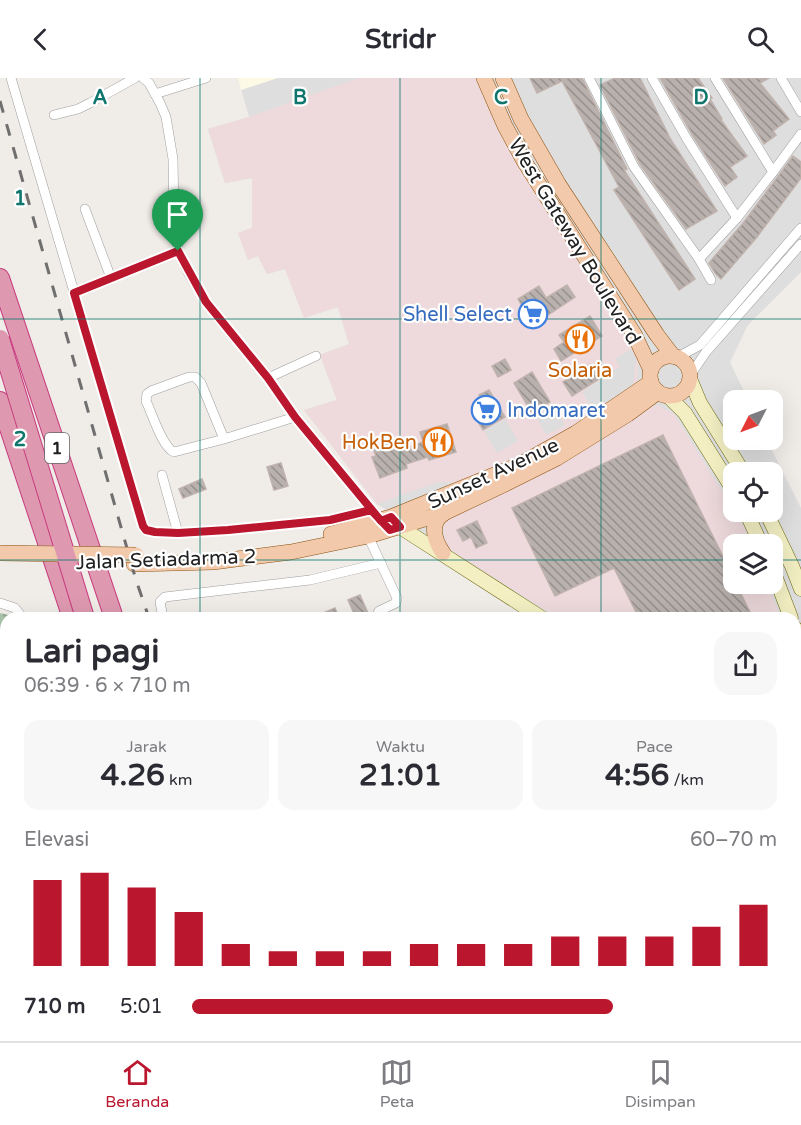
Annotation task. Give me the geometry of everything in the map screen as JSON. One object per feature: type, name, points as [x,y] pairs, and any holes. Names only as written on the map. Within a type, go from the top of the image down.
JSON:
[{"type":"highway","name":"1","points":[[0,278],[112,612]]},
{"type":"highway","name":"1","points":[[0,339],[83,612]]},
{"type":"highway","name":"1","points":[[0,377],[74,612]]},
{"type":"highway","name":"1","points":[[0,401],[70,612]]},
{"type":"main road","name":"West Gateway Boulevard","points":[[484,78],[505,126],[524,161],[634,334],[657,385],[685,413],[723,473]]},
{"type":"main road","name":"West Gateway Boulevard","points":[[503,78],[521,119],[559,185],[657,335],[676,356]]},
{"type":"main road","points":[[572,237],[586,228]]},
{"type":"main road","points":[[691,376],[685,390],[679,394],[657,385],[657,360],[664,356],[676,356],[687,364],[691,376],[699,403],[737,462]]},
{"type":"main road","name":"Sunset Avenue","points":[[387,521],[444,513],[557,458],[628,414],[657,385]]},
{"type":"main road","name":"Sunset Avenue","points":[[387,521],[537,456],[657,385]]},
{"type":"main road","points":[[685,413],[690,405],[699,403]]},
{"type":"main road","points":[[443,554],[437,543],[435,532],[436,520],[444,513]]},
{"type":"main road","points":[[387,521],[533,612]]},
{"type":"main road","name":"Jalan Setiadarma 2","points":[[0,561],[224,560],[291,552],[368,536],[387,521]]},
{"type":"main road","name":"Jalan Setiadarma 2","points":[[0,553],[135,560],[260,548],[321,537],[387,521]]},
{"type":"main road","points":[[771,522],[801,589]]},
{"type":"main road","points":[[782,594],[789,612]]},
{"type":"street","points":[[11,78],[146,530],[178,533],[330,520],[387,521]]},
{"type":"street","points":[[54,115],[90,104],[135,78]]},
{"type":"street","points":[[143,78],[155,94],[166,117],[170,135],[178,251],[206,302],[268,378],[295,417],[387,521]]},
{"type":"street","points":[[155,94],[206,78]]},
{"type":"street","points":[[589,78],[634,167],[699,259],[711,280]]},
{"type":"street","points":[[652,78],[737,218]]},
{"type":"street","points":[[715,78],[773,172]]},
{"type":"street","points":[[781,78],[801,112]]},
{"type":"street","points":[[699,259],[737,218],[801,134]]},
{"type":"street","points":[[86,209],[111,278]]},
{"type":"street","points":[[676,356],[700,345],[801,228]]},
{"type":"street","points":[[691,376],[706,352],[801,244]]},
{"type":"street","points":[[74,293],[178,251]]},
{"type":"street","points":[[268,378],[316,356]]},
{"type":"street","points":[[224,439],[201,383],[195,376],[147,394],[146,401],[164,441],[172,452],[224,439],[295,417]]},
{"type":"street","points":[[162,475],[178,533]]},
{"type":"street","points":[[368,536],[397,598],[397,601],[378,612]]},
{"type":"street","points":[[162,612],[160,602],[165,597],[310,580],[381,563]]},
{"type":"street","points":[[0,603],[15,608],[18,612]]},
{"type":"shaded area","points":[[238,78],[801,78],[801,272],[748,325],[730,362],[743,390],[723,390],[723,450],[772,450],[778,462],[723,462],[723,522],[783,522],[783,472],[801,508],[801,612],[548,612],[377,504],[304,410],[337,400],[320,355],[349,344],[338,307],[304,318],[285,269],[267,274],[258,256],[248,260],[238,233],[252,228],[252,178],[225,183],[208,129],[249,117]]},
{"type":"shaded area","points":[[238,78],[278,78],[241,90]]},
{"type":"shaded area","points":[[359,78],[478,78],[534,191],[639,359],[636,388],[518,460],[464,483],[438,482],[377,504],[304,410],[337,400],[320,355],[349,344],[338,307],[304,318],[285,269],[267,274],[258,256],[248,260],[238,233],[252,228],[252,178],[225,183],[208,129]]},
{"type":"shaded area","points":[[631,349],[636,359],[633,385],[594,411],[582,392],[605,376],[608,380],[614,377],[611,372],[620,367],[615,359]]},
{"type":"shaded area","points":[[552,403],[565,425],[546,435],[534,413]]},
{"type":"shaded area","points":[[658,405],[674,414],[723,493],[723,522],[741,522],[747,534],[723,534],[723,594],[771,594],[779,612],[548,612],[447,548],[443,527],[448,517],[648,408]]},
{"type":"shaded area","points":[[505,419],[518,441],[497,453],[484,431]]},
{"type":"building","points":[[530,78],[582,78],[627,169],[624,170],[695,279],[679,290],[614,190],[619,187],[562,81],[537,93]]},
{"type":"building","points":[[615,78],[640,78],[671,140],[717,211],[686,229],[640,164],[600,85]]},
{"type":"building","points":[[660,78],[698,78],[712,98],[710,99],[721,120],[747,156],[730,167],[737,177],[725,186],[693,136]]},
{"type":"building","points":[[723,78],[769,78],[760,83],[789,119],[773,131],[776,135],[764,144]]},
{"type":"building","points":[[793,156],[801,162],[801,178],[757,237],[721,279],[709,263],[744,222]]},
{"type":"building","points":[[567,285],[575,297],[533,325],[518,299],[539,286],[546,298]]},
{"type":"building","name":"Solaria","points":[[590,316],[602,336],[561,361],[554,349],[564,342],[559,335]]},
{"type":"building","points":[[505,359],[511,370],[498,377],[492,366]]},
{"type":"building","points":[[590,364],[599,379],[572,396],[563,382]]},
{"type":"building","points":[[532,372],[550,402],[532,413],[514,383]]},
{"type":"building","name":"Indomaret","points":[[489,390],[505,417],[483,430],[474,415],[484,412],[479,395]]},
{"type":"building","points":[[447,424],[456,452],[406,464],[407,468],[380,478],[372,457],[376,456],[373,448],[393,441],[397,451],[423,442],[420,432]]},
{"type":"building","points":[[663,435],[723,557],[723,594],[741,594],[750,612],[636,612],[614,568],[555,596],[512,508]]},
{"type":"building","points":[[281,463],[288,486],[274,490],[267,467]]},
{"type":"building","points":[[202,479],[206,489],[183,498],[179,489]]},
{"type":"building","points":[[477,521],[487,543],[476,548],[471,537],[463,541],[457,530]]},
{"type":"building","points":[[360,595],[367,612],[353,612],[348,600]]},
{"type":"railway","points":[[0,101],[147,612]]},
{"type":"place","name":"Shell Select","points":[[533,314]]},
{"type":"place","name":"Solaria","points":[[580,339]]},
{"type":"place","name":"Indomaret","points":[[486,410]]},
{"type":"place","name":"HokBen","points":[[438,442]]},
{"type":"route","points":[[178,251],[74,293],[146,530],[178,533],[228,530],[330,520],[371,510],[381,521],[390,530],[400,527],[391,517],[381,521],[295,417],[268,378],[206,302],[178,251]]}]
